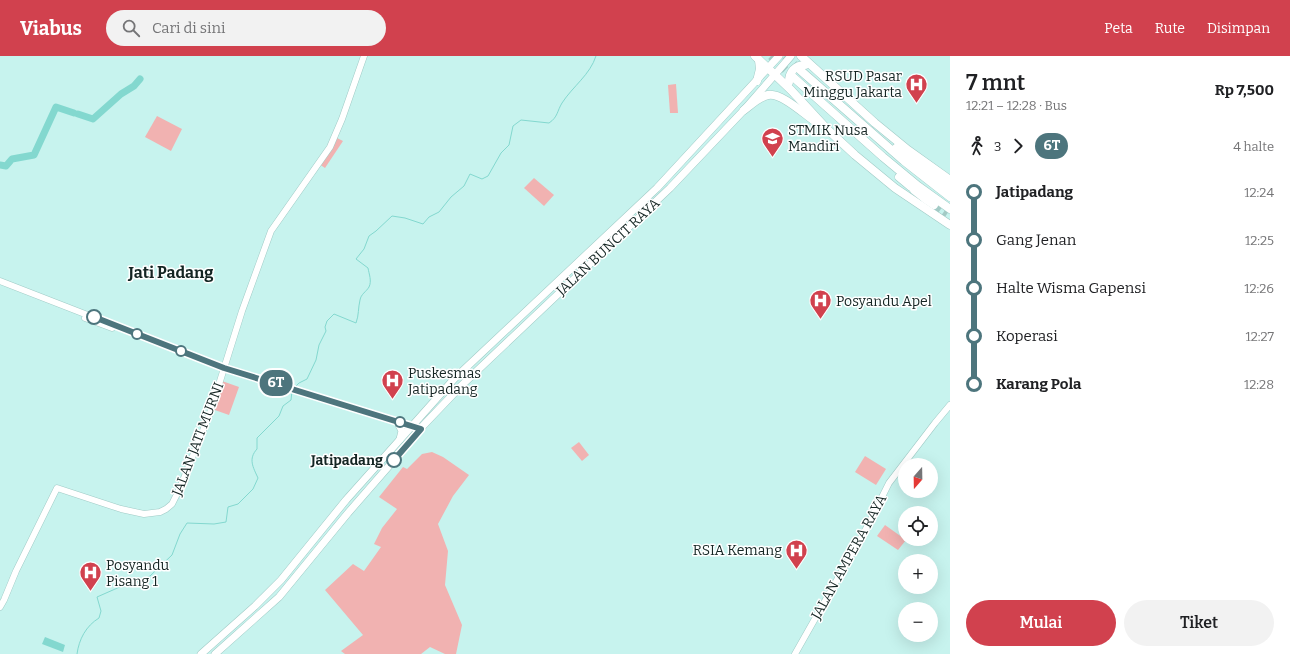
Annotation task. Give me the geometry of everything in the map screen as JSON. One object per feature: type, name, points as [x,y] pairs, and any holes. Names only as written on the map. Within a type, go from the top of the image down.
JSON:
[{"type":"highway","points":[[801,56],[875,123],[908,150],[950,180]]},
{"type":"highway","points":[[807,56],[813,67]]},
{"type":"highway","points":[[757,58],[791,90],[827,129],[855,155],[895,188],[950,225]]},
{"type":"highway","points":[[757,58],[760,69],[757,81]]},
{"type":"highway","points":[[791,90],[789,79],[793,69],[803,64],[813,67]]},
{"type":"highway","points":[[800,70],[904,161],[950,198]]},
{"type":"highway","points":[[793,77],[949,213]]},
{"type":"highway","points":[[816,84],[828,92],[917,165],[950,189]]},
{"type":"highway","points":[[744,110],[768,95],[774,95],[788,102],[827,129]]},
{"type":"highway","points":[[826,106],[843,125],[913,189],[934,205]]},
{"type":"main road","name":"JALAN BUNCIT RAYA","points":[[409,425],[474,359],[657,188],[779,56]]},
{"type":"main road","name":"JALAN BUNCIT RAYA","points":[[215,654],[282,594],[348,513],[420,430],[479,369],[670,188],[744,110],[791,56]]},
{"type":"main road","points":[[201,654],[255,606],[281,580],[342,505],[400,439],[402,431],[409,425]]},
{"type":"street","points":[[224,370],[242,311],[271,231],[332,142],[364,56]]},
{"type":"street","points":[[0,281],[224,370]]},
{"type":"street","points":[[0,285],[224,370],[409,425],[420,430]]},
{"type":"street","name":"JALAN JATI MURNI","points":[[0,607],[57,488],[121,509],[144,514],[160,512],[170,507],[182,483],[210,413],[224,370]]},
{"type":"street","name":"JALAN AMPERA RAYA","points":[[795,654],[867,527],[889,483],[950,405]]},
{"type":"shaded area","points":[[676,84],[678,113],[670,113],[668,85]]},
{"type":"shaded area","points":[[157,116],[182,129],[171,151],[145,137]]},
{"type":"shaded area","points":[[337,138],[343,141],[325,168],[319,164]]},
{"type":"shaded area","points":[[534,178],[554,195],[544,206],[524,188]]},
{"type":"shaded area","points":[[222,381],[239,387],[229,415],[212,409]]},
{"type":"shaded area","points":[[579,442],[589,455],[582,461],[571,448]]},
{"type":"shaded area","points":[[432,452],[443,457],[469,475],[453,496],[438,524],[448,551],[445,585],[462,625],[456,654],[445,654],[430,647],[421,654],[345,654],[341,651],[363,635],[325,590],[353,564],[364,571],[381,547],[374,544],[382,528],[397,509],[379,497],[403,467],[407,469],[422,454]]},
{"type":"shaded area","points":[[865,456],[886,469],[876,485],[855,472]]},
{"type":"shaded area","points":[[885,525],[898,534],[898,546],[901,546],[898,550],[877,536]]},
{"type":"water","points":[[45,637],[65,645],[63,652],[42,644]]},
{"type":"waterway","points":[[295,387],[307,379],[316,360],[319,345],[326,331],[325,327],[327,321],[334,314],[356,323],[359,303],[362,295],[370,285],[368,268],[356,259],[364,249],[369,236],[392,216],[405,218],[423,224],[429,217],[439,212],[451,197],[464,186],[470,174],[482,179],[488,176],[501,153],[509,145],[513,126],[521,120],[549,123],[552,121],[566,97],[586,75],[596,56]]},
{"type":"waterway","points":[[78,114],[93,119],[121,94],[134,86],[140,79]]},
{"type":"waterway","points":[[0,165],[6,166],[12,159],[34,155],[56,107],[74,113]]},
{"type":"waterway","points":[[77,654],[79,643],[84,633],[90,625],[99,618],[101,611],[97,597],[150,576],[172,555],[180,534],[187,523],[214,524],[226,522],[228,507],[238,504],[253,489],[258,478],[252,463],[254,453],[257,449],[257,438],[279,416],[283,406],[291,400],[292,391]]},
{"type":"tunnel","points":[[771,56],[793,77]]},
{"type":"tunnel","points":[[785,56],[800,70]]},
{"type":"tunnel","points":[[934,205],[947,214]]},
{"type":"bus line","name":"6T","points":[[94,317],[224,368],[409,424],[421,429],[394,460]]},
{"type":"place","name":"RSUD Pasar Minggu Jakarta","points":[[917,104]]},
{"type":"place","name":"STMIK Nusa Mandiri","points":[[773,158]]},
{"type":"place","name":"Posyandu Apel","points":[[821,320]]},
{"type":"place","name":"Puskesmas Jatipadang","points":[[392,400]]},
{"type":"place","name":"Jatipadang","points":[[394,460]]},
{"type":"place","name":"RSIA Kemang","points":[[797,570]]},
{"type":"place","name":"Posyandu Pisang 1","points":[[91,592]]},
{"type":"district","name":"Jati Padang","points":[[171,272]]}]
